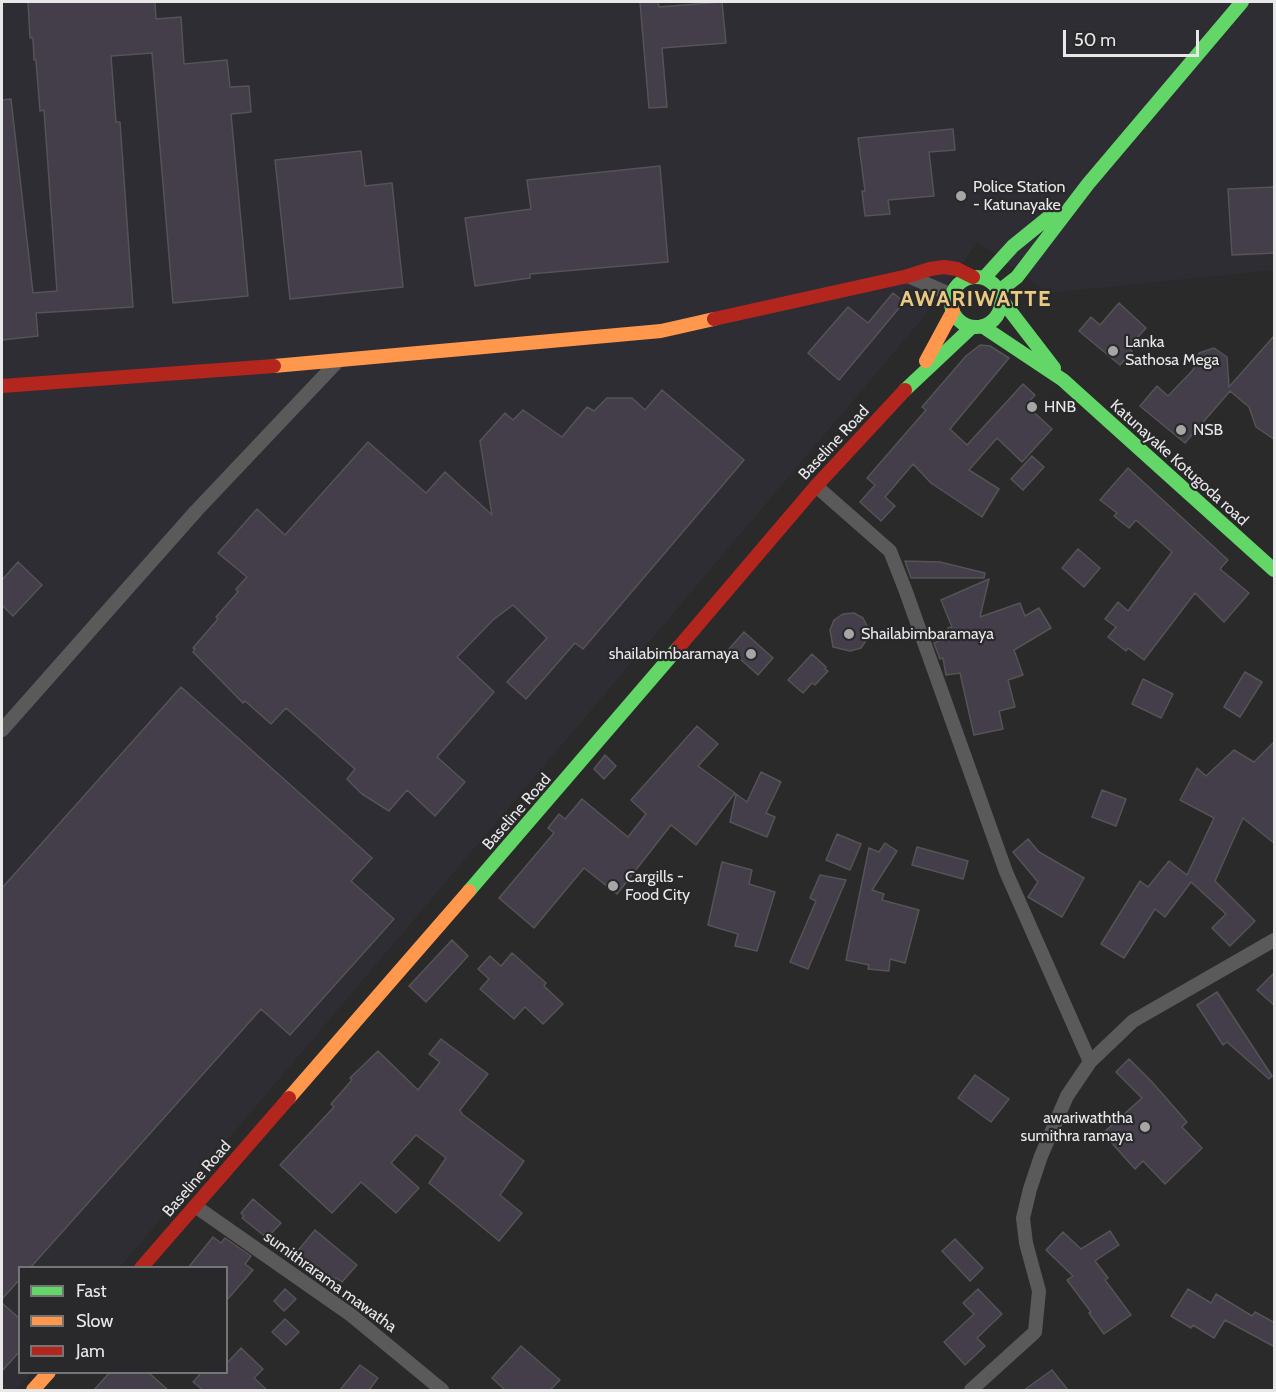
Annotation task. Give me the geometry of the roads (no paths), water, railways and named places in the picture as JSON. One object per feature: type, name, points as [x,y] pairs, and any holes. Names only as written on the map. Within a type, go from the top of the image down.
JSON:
[{"type":"main road","points":[[1088,184],[979,277],[963,280],[952,295],[954,311],[958,318],[977,327],[996,317],[1000,295],[1017,277],[1088,184],[1242,2]]},
{"type":"main road","points":[[2,386],[338,361],[661,331],[944,267],[957,269],[993,283],[1000,295]]},
{"type":"main road","name":"Katunayake Kotugoda road","points":[[1000,295],[1063,380]]},
{"type":"main road","name":"Baseline Road","points":[[916,378],[954,311]]},
{"type":"main road","name":"Katunayake Kotugoda road","points":[[977,327],[1063,380],[1275,570]]},
{"type":"main road","name":"Baseline Road","points":[[143,1266],[575,771],[816,486],[916,378],[977,327]]},
{"type":"main road","points":[[33,1390],[47,1374]]},
{"type":"street","points":[[908,276],[952,295]]},
{"type":"street","points":[[2,730],[196,511],[338,361]]},
{"type":"street","points":[[816,486],[890,551],[1006,872],[1090,1062]]},
{"type":"street","points":[[971,1390],[1035,1332],[1039,1291],[1026,1243],[1023,1218],[1041,1156],[1067,1096],[1090,1062],[1133,1021],[1275,940]]},
{"type":"street","name":"sumithrarama mawatha","points":[[195,1206],[351,1315],[442,1390]]},
{"type":"place","name":"Police Station - Katunayake","points":[[961,196]]},
{"type":"place","name":"Lanka Sathosa Mega","points":[[1113,351]]},
{"type":"place","name":"HNB","points":[[1032,407]]},
{"type":"place","name":"NSB","points":[[1181,430]]},
{"type":"place","name":"Shailabimbaramaya","points":[[849,634]]},
{"type":"place","name":"shailabimbaramaya","points":[[751,654]]},
{"type":"place","name":"Cargills - Food City","points":[[613,886]]},
{"type":"place","name":"awariwaththa sumithra ramaya","points":[[1145,1127]]},
{"type":"district","name":"AWARIWATTE","points":[[976,300]]}]
